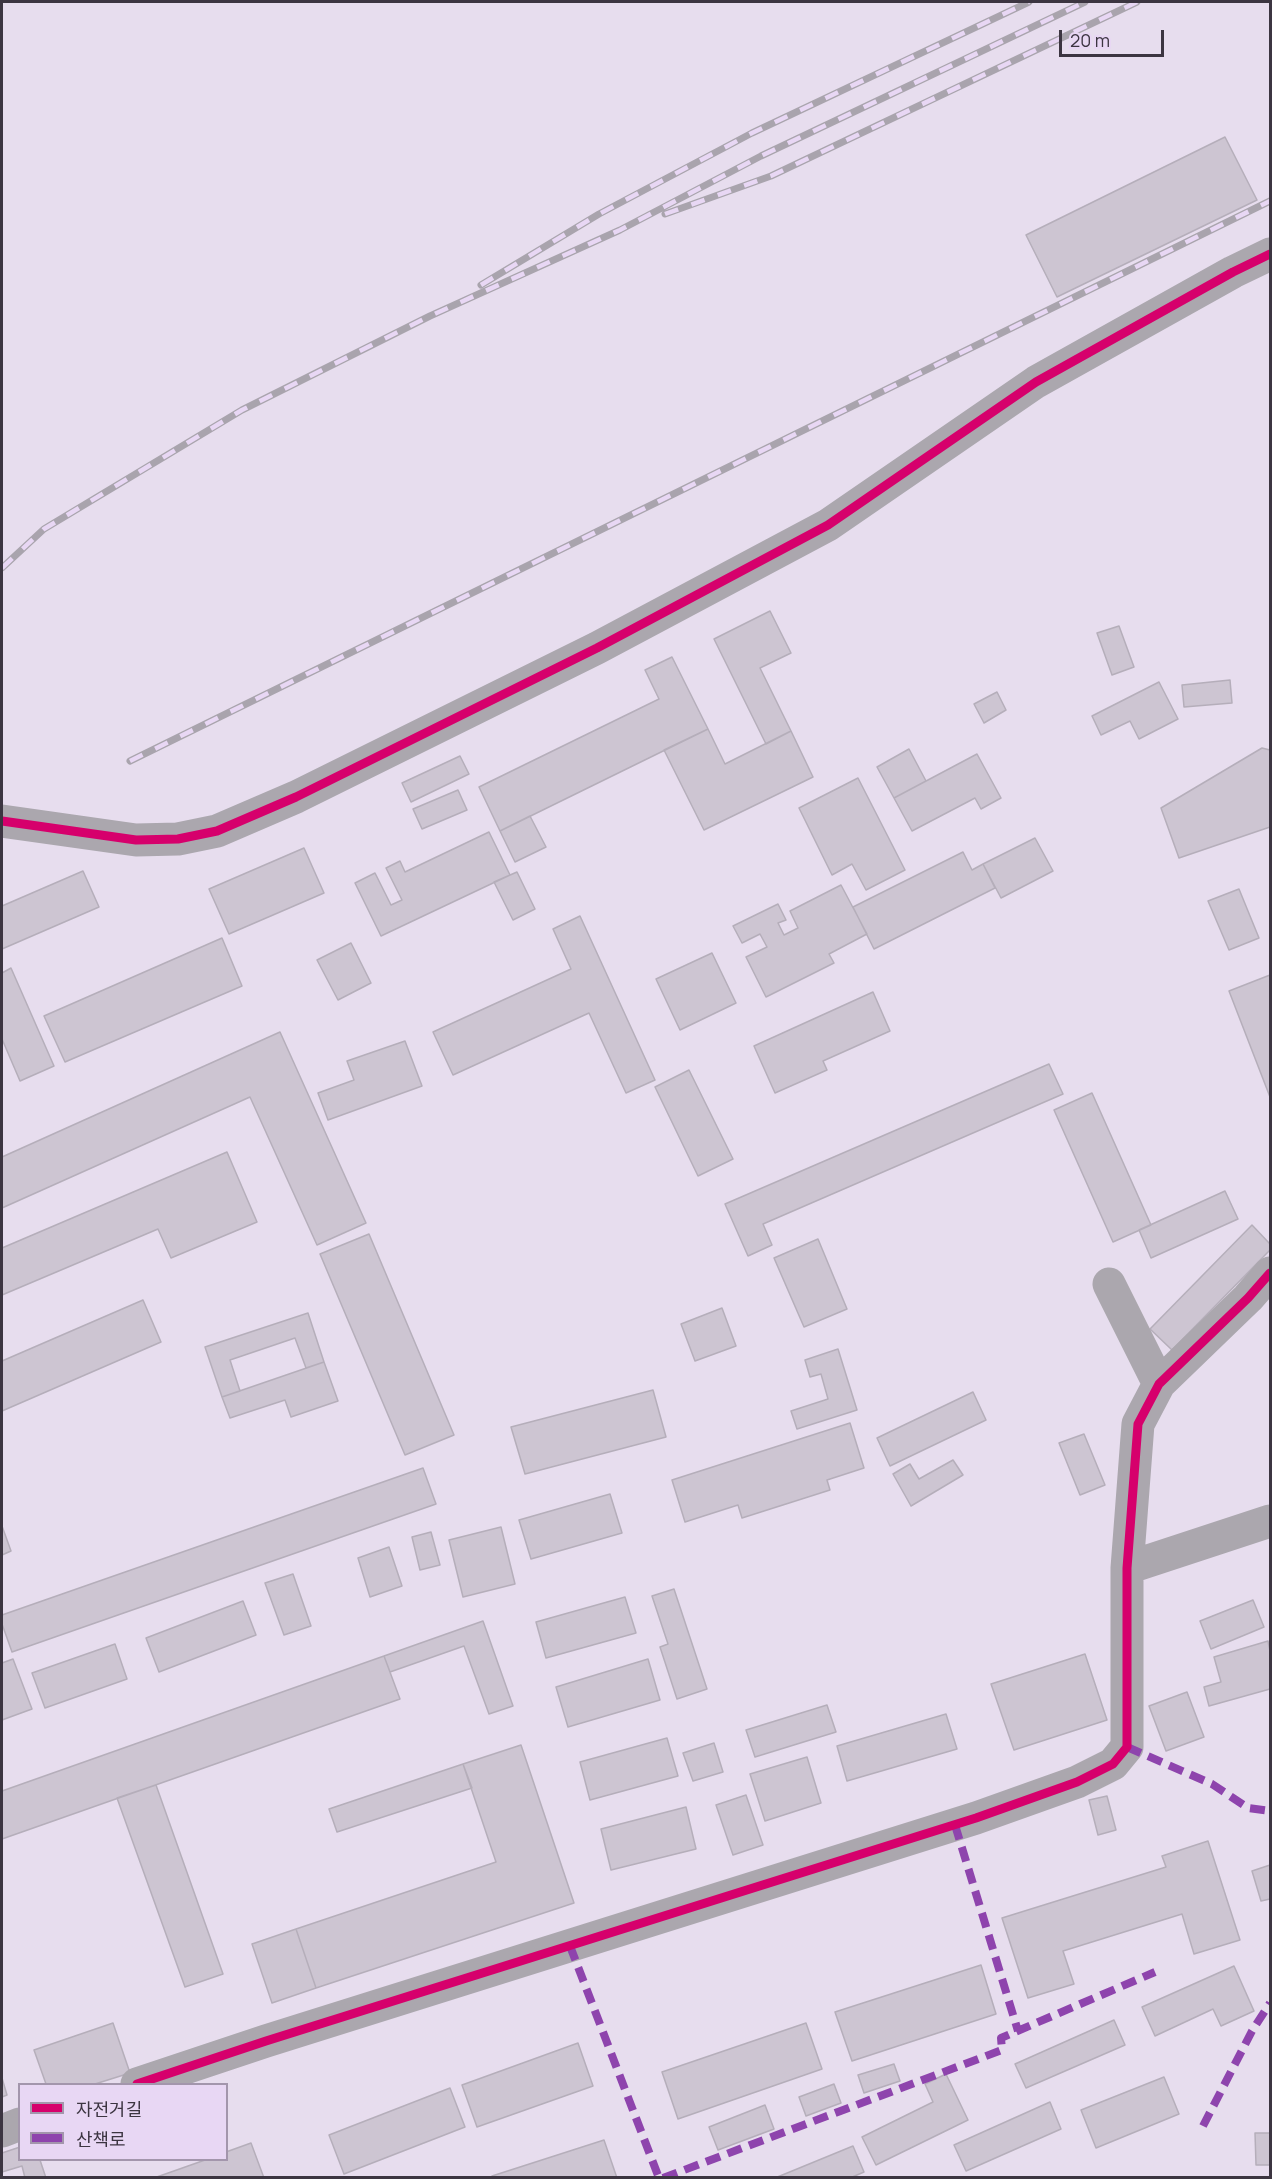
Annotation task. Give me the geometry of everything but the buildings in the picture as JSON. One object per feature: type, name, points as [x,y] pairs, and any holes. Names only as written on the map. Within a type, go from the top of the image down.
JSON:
[{"type":"street","points":[[2,821],[136,840],[177,839],[217,831],[296,797],[597,648],[828,525],[1036,382],[1233,272],[1270,254]]},
{"type":"street","points":[[143,2083],[277,2037],[976,1818],[1077,1782],[1113,1764],[1126,1747],[1127,1568],[1138,1424],[1159,1384],[1259,1297],[1270,1273]]},
{"type":"street","points":[[1108,1284],[1159,1384]]},
{"type":"street","points":[[1127,1568],[1270,1521]]},
{"type":"street","points":[[2,2131],[18,2125]]},
{"type":"railway","points":[[481,285],[599,214],[752,133],[1029,2]]},
{"type":"railway","points":[[2,568],[44,529],[242,410],[430,316],[620,230],[761,156],[1085,2]]},
{"type":"railway","points":[[665,214],[771,176],[1137,2]]},
{"type":"railway","points":[[130,761],[1270,201]]},
{"type":"marked path","points":[[1127,1747],[1212,1784],[1248,1808],[1270,1811]]},
{"type":"marked path","points":[[955,1825],[1018,2031]]},
{"type":"marked path","points":[[570,1946],[659,2178]]},
{"type":"marked path","points":[[663,2178],[1002,2050],[1001,2038],[1155,1972]]},
{"type":"marked path","points":[[1203,2126],[1252,2031],[1270,2003]]},
{"type":"cycle path","points":[[2,821],[136,840],[178,839],[217,831],[296,797],[597,648],[828,525],[1036,382],[1233,272],[1270,254]]},
{"type":"cycle path","points":[[140,2083],[266,2041],[976,1818],[1077,1782],[1113,1764],[1127,1747],[1127,1568],[1138,1424],[1159,1384],[1248,1298],[1270,1273]]}]
